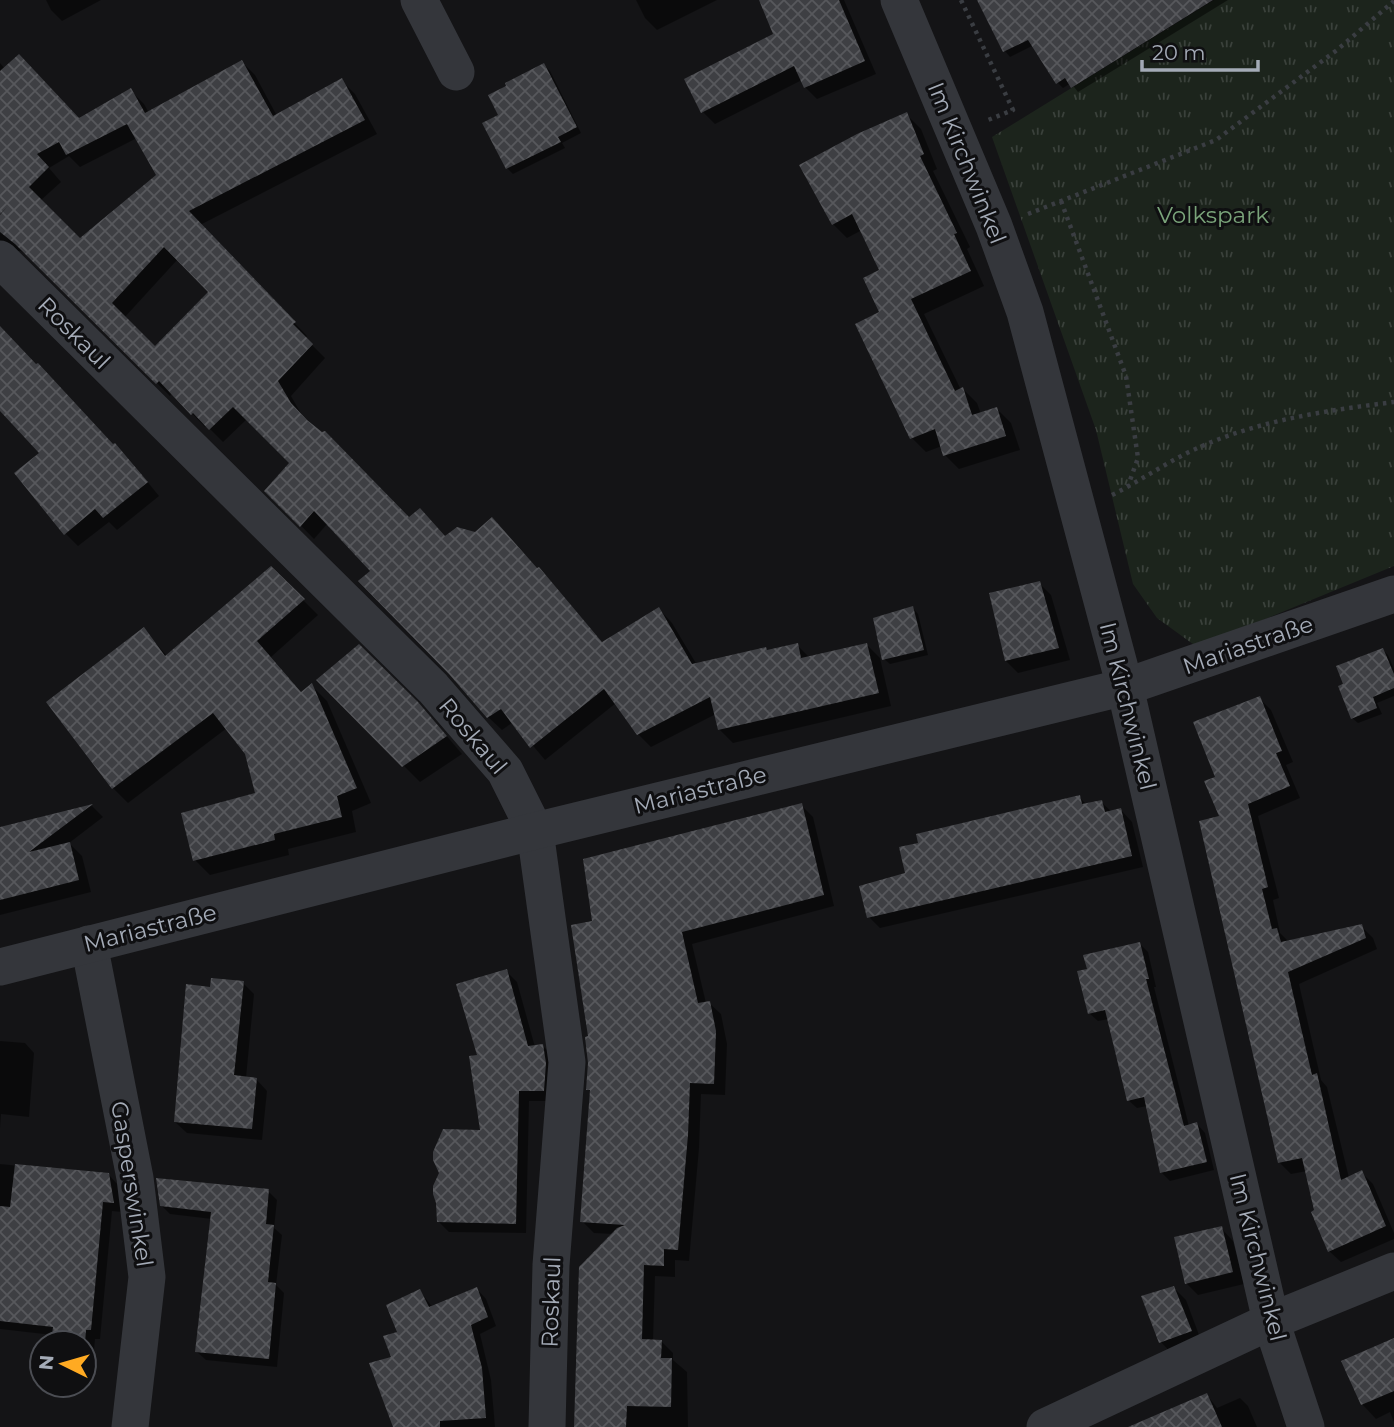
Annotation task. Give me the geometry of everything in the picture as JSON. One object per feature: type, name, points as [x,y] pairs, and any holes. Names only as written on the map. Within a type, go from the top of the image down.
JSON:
[{"type":"street","points":[[419,0],[456,72]]},
{"type":"street","name":"Im Kirchwinkel","points":[[899,0],[994,226],[1025,312],[1125,687],[1271,1321],[1306,1427]]},
{"type":"street","name":"Roskaul","points":[[0,260],[433,688],[505,771],[535,831],[567,1062],[551,1265],[547,1427]]},
{"type":"street","name":"Mariastraße","points":[[0,967],[535,831],[1125,687],[1394,594]]},
{"type":"street","name":"Gasperswinkel","points":[[89,944],[135,1178],[147,1278],[130,1427]]},
{"type":"street","points":[[1045,1427],[1271,1321],[1394,1271]]},
{"type":"path","points":[[956,135],[1013,110],[961,0]]},
{"type":"path","points":[[994,226],[1216,139],[1337,50],[1394,1]]},
{"type":"path","points":[[1062,201],[1126,376],[1138,458],[1128,487]]},
{"type":"path","points":[[1079,510],[1128,487],[1187,453],[1235,433],[1300,415],[1394,402]]},
{"type":"green space","name":"Volkspark","points":[[1214,0],[1394,0],[1394,566],[1197,647],[1157,618],[1133,584],[1096,430],[992,137]]},
{"type":"building","points":[[759,0],[839,0],[865,61],[804,88],[794,66],[701,113],[684,79],[773,34]]},
{"type":"building","points":[[977,0],[1213,0],[1071,88],[1065,78],[1056,84],[1028,40],[1003,52]]},
{"type":"building","points":[[19,54],[79,118],[131,88],[145,113],[242,60],[273,116],[342,78],[365,120],[189,211],[296,322],[293,324],[313,344],[278,381],[291,403],[307,420],[322,432],[325,431],[409,517],[420,508],[445,536],[457,527],[475,532],[492,517],[537,568],[539,567],[602,642],[659,607],[692,664],[766,647],[767,650],[798,643],[801,658],[867,643],[879,693],[718,730],[710,697],[637,735],[604,689],[530,748],[501,709],[487,718],[449,674],[358,581],[370,571],[314,511],[300,527],[264,491],[289,463],[233,407],[209,430],[159,381],[156,384],[0,232],[0,215],[7,207],[0,214],[0,71]],"holes":[[[127,124],[156,175],[80,238],[29,187],[49,167],[37,154],[59,142],[66,155]],[[164,247],[208,292],[155,346],[112,303]]]},
{"type":"building","points":[[544,63],[577,127],[558,137],[561,142],[506,169],[482,123],[498,115],[488,95]]},
{"type":"building","points":[[907,112],[924,154],[920,156],[957,233],[954,234],[971,271],[911,299],[955,391],[963,387],[972,415],[997,407],[1006,436],[943,456],[935,429],[910,439],[855,324],[879,312],[863,278],[879,270],[852,214],[832,225],[799,165],[857,134]]},
{"type":"building","points":[[0,326],[113,444],[115,443],[148,482],[103,518],[95,509],[64,535],[14,473],[39,453],[0,411]]},
{"type":"building","points":[[271,566],[305,599],[257,641],[301,692],[312,683],[357,788],[337,796],[342,817],[274,834],[275,840],[193,861],[181,813],[255,793],[245,754],[213,713],[112,789],[46,702],[144,627],[165,656]]},
{"type":"building","points":[[1040,581],[1059,648],[1005,661],[989,593]]},
{"type":"building","points":[[913,606],[924,650],[882,660],[873,618]]},
{"type":"building","points":[[359,644],[418,702],[447,736],[402,767],[316,680]]},
{"type":"building","points":[[1383,648],[1394,674],[1394,688],[1373,697],[1377,708],[1351,719],[1338,686],[1343,684],[1336,666]]},
{"type":"building","points":[[1260,696],[1282,751],[1276,753],[1290,786],[1248,804],[1268,887],[1262,889],[1272,929],[1277,928],[1281,942],[1362,924],[1366,938],[1288,972],[1312,1075],[1317,1073],[1341,1180],[1362,1170],[1386,1226],[1328,1252],[1311,1212],[1314,1210],[1302,1158],[1278,1163],[1199,821],[1219,816],[1204,781],[1215,777],[1193,722]]},
{"type":"building","points":[[1080,795],[1082,804],[1102,800],[1105,812],[1121,808],[1132,856],[867,918],[859,886],[905,873],[899,847],[918,843],[916,834]]},
{"type":"building","points":[[802,803],[824,895],[682,932],[698,1003],[710,1001],[716,1031],[714,1084],[690,1083],[678,1250],[664,1249],[664,1266],[644,1265],[642,1339],[662,1340],[661,1358],[672,1358],[671,1407],[627,1406],[626,1427],[574,1427],[579,1267],[617,1228],[625,1225],[580,1222],[590,1090],[586,1090],[588,1063],[585,1037],[588,1036],[571,925],[592,921],[583,859]]},
{"type":"building","points":[[93,804],[29,852],[70,842],[79,880],[0,900],[0,827]]},
{"type":"building","points":[[1140,942],[1149,979],[1146,979],[1184,1126],[1197,1122],[1207,1162],[1160,1173],[1144,1097],[1127,1101],[1105,1010],[1088,1014],[1077,971],[1087,969],[1083,955]]},
{"type":"building","points":[[507,969],[528,1046],[543,1044],[546,1063],[544,1091],[519,1091],[516,1224],[437,1222],[433,1186],[439,1173],[433,1160],[433,1152],[443,1129],[480,1130],[469,1056],[477,1055],[456,984]]},
{"type":"building","points":[[211,978],[244,981],[234,1075],[257,1078],[252,1129],[174,1122],[186,984],[210,987]]},
{"type":"building","points":[[15,1164],[109,1173],[114,1203],[103,1202],[91,1329],[53,1329],[0,1321],[0,1206],[10,1207]]},
{"type":"building","points":[[156,1178],[269,1189],[266,1224],[274,1225],[268,1282],[276,1283],[269,1359],[195,1352],[211,1212],[160,1206]]},
{"type":"building","points":[[1222,1226],[1233,1272],[1185,1284],[1174,1237]]},
{"type":"building","points":[[1174,1286],[1192,1331],[1159,1343],[1141,1296]]},
{"type":"building","points":[[477,1287],[488,1317],[471,1325],[482,1368],[486,1418],[440,1421],[440,1427],[393,1427],[369,1363],[391,1357],[383,1336],[397,1332],[386,1305],[420,1289],[429,1307]]},
{"type":"building","points":[[1394,1338],[1394,1391],[1361,1405],[1341,1361]]},
{"type":"building","points":[[1207,1393],[1222,1427],[1128,1427]]}]
